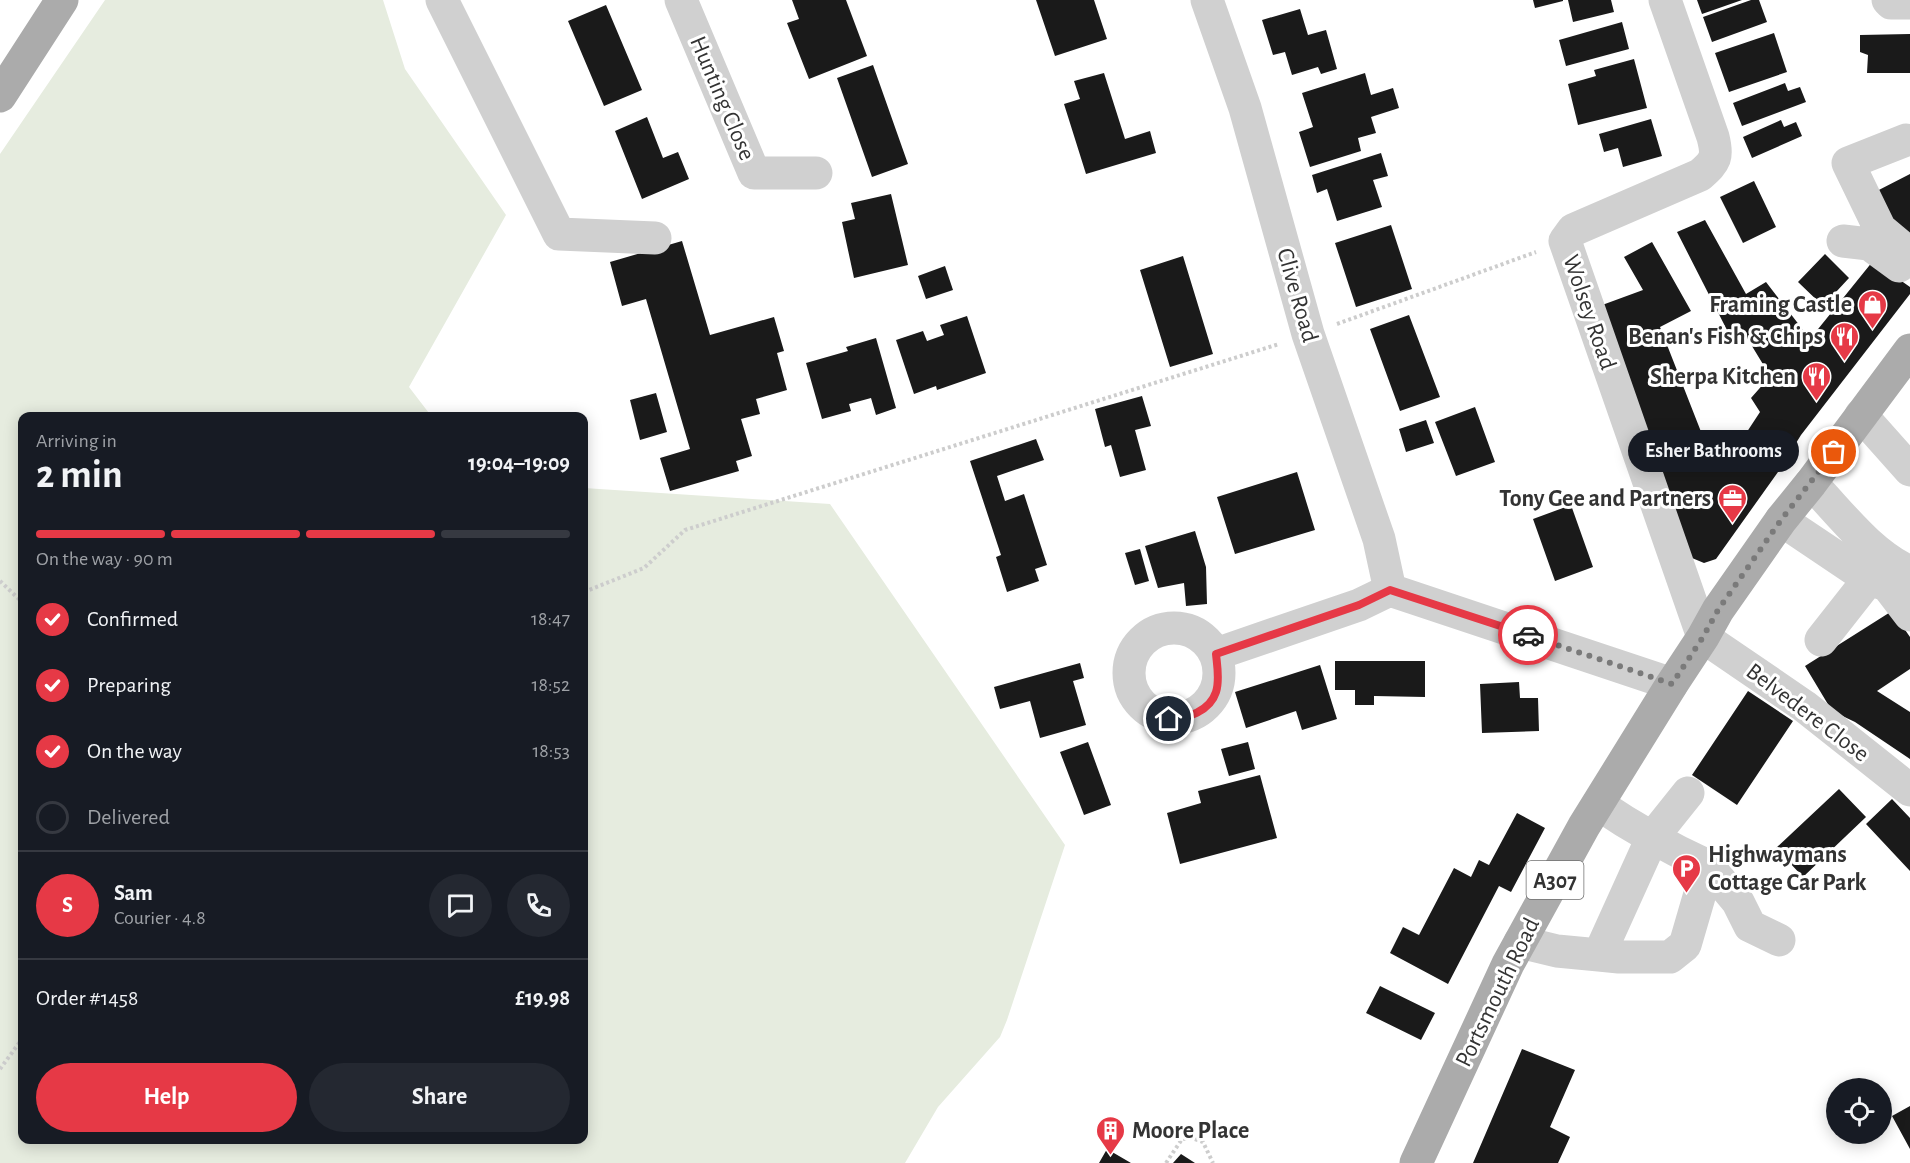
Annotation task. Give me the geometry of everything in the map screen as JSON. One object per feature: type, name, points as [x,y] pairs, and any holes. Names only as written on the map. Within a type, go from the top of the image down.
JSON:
[{"type":"main road","points":[[0,96],[62,0]]},
{"type":"main road","name":"A307","points":[[1711,623],[1781,520],[1910,350]]},
{"type":"main road","name":"Portsmouth Road","points":[[1416,1163],[1520,942],[1598,804],[1711,623]]},
{"type":"street","points":[[442,0],[559,234],[655,238]]},
{"type":"street","name":"Hunting Close","points":[[681,0],[754,172],[816,172]]},
{"type":"street","name":"Clive Road","points":[[1207,0],[1245,108],[1308,334],[1379,539],[1390,590]]},
{"type":"street","name":"Wolsey Road","points":[[1665,0],[1713,137],[1717,151],[1713,163],[1700,175],[1573,230],[1565,241],[1711,623]]},
{"type":"street","points":[[1888,0],[1891,3],[1910,3]]},
{"type":"street","points":[[1906,140],[1848,163],[1880,229],[1910,254]]},
{"type":"street","points":[[1843,241],[1869,244],[1910,274]]},
{"type":"street","points":[[1861,415],[1910,470]]},
{"type":"street","points":[[1811,483],[1875,551],[1892,564],[1910,573]]},
{"type":"street","points":[[1781,520],[1869,579],[1887,585],[1910,615]]},
{"type":"street","points":[[1821,640],[1869,579]]},
{"type":"street","points":[[1216,654],[1359,605],[1390,590],[1672,684]]},
{"type":"street","name":"Belvedere Close","points":[[1711,623],[1804,706],[1910,790]]},
{"type":"street","points":[[1599,955],[1652,838],[1688,793]]},
{"type":"street","points":[[1598,804],[1652,838],[1708,866],[1738,902],[1750,926],[1779,940]]},
{"type":"street","points":[[1520,942],[1557,951],[1619,957],[1670,957],[1684,945],[1708,866]]},
{"type":"path","points":[[588,590],[644,568],[685,530],[1308,334],[1565,241]]},
{"type":"path","points":[[0,581],[18,598]]},
{"type":"path","points":[[0,1069],[18,1045]]},
{"type":"path","points":[[1166,1163],[1182,1139],[1192,1138],[1203,1142],[1213,1163]]},
{"type":"shaded area","points":[[105,0],[383,0],[405,69],[506,215],[409,387],[428,412],[18,412],[18,1144],[588,1144],[588,488],[830,504],[1065,845],[1000,1037],[938,1107],[905,1163],[0,1163],[0,154]]},
{"type":"building","points":[[792,0],[846,0],[867,56],[809,79],[787,23],[799,19]]},
{"type":"building","points":[[1036,0],[1094,0],[1107,39],[1055,56]]},
{"type":"building","points":[[1533,0],[1563,0],[1563,1],[1535,8]]},
{"type":"building","points":[[1568,0],[1611,0],[1614,12],[1573,22]]},
{"type":"building","points":[[1697,0],[1742,0],[1702,14]]},
{"type":"building","points":[[1751,0],[1759,0],[1767,22],[1712,42],[1703,17]]},
{"type":"building","points":[[606,5],[642,90],[604,106],[568,21]]},
{"type":"building","points":[[1300,9],[1308,35],[1326,30],[1337,69],[1321,74],[1318,67],[1292,75],[1285,52],[1273,55],[1262,20]]},
{"type":"building","points":[[1622,22],[1629,49],[1566,66],[1559,40]]},
{"type":"building","points":[[1774,33],[1787,72],[1729,92],[1715,53]]},
{"type":"building","points":[[1910,34],[1910,73],[1867,73],[1868,55],[1860,52],[1860,35]]},
{"type":"building","points":[[1634,59],[1647,108],[1578,125],[1568,84],[1596,76],[1594,70]]},
{"type":"building","points":[[873,65],[908,164],[872,177],[837,78]]},
{"type":"building","points":[[1104,73],[1125,139],[1150,131],[1156,153],[1086,174],[1064,104],[1080,99],[1074,81]]},
{"type":"building","points":[[1365,73],[1371,95],[1393,88],[1399,108],[1371,117],[1376,133],[1358,138],[1361,151],[1310,167],[1299,132],[1313,127],[1302,93]]},
{"type":"building","points":[[1785,83],[1788,91],[1800,87],[1806,102],[1742,126],[1733,103]]},
{"type":"building","points":[[647,117],[663,158],[678,152],[689,179],[642,199],[615,131]]},
{"type":"building","points":[[1651,119],[1662,156],[1623,167],[1618,148],[1604,152],[1599,134]]},
{"type":"building","points":[[1781,120],[1784,127],[1796,122],[1802,136],[1752,158],[1743,137]]},
{"type":"building","points":[[1381,153],[1388,176],[1373,180],[1382,207],[1337,221],[1327,189],[1317,193],[1312,175]]},
{"type":"building","points":[[1910,174],[1910,234],[1881,211],[1871,194]]},
{"type":"building","points":[[1754,181],[1776,227],[1743,243],[1720,197]]},
{"type":"building","points":[[891,194],[908,265],[854,278],[842,222],[855,219],[851,203]]},
{"type":"building","points":[[1705,220],[1746,294],[1766,282],[1810,339],[1873,261],[1910,287],[1910,294],[1801,435],[1778,472],[1716,559],[1704,563],[1692,558],[1594,308],[1643,290],[1624,257],[1652,242],[1691,311],[1660,327],[1716,470],[1739,444],[1760,412],[1751,398],[1766,381],[1775,384],[1741,328],[1728,332],[1677,232]]},
{"type":"building","points":[[1391,225],[1412,289],[1356,307],[1335,243]]},
{"type":"building","points":[[682,241],[710,335],[774,317],[784,351],[777,353],[787,390],[756,399],[760,414],[741,419],[752,456],[736,461],[739,471],[670,491],[660,458],[690,449],[646,299],[622,306],[610,262]]},
{"type":"building","points":[[1825,254],[1849,278],[1823,306],[1798,282]]},
{"type":"building","points":[[1183,256],[1213,354],[1170,367],[1140,270]]},
{"type":"building","points":[[945,266],[953,290],[926,299],[918,276]]},
{"type":"building","points":[[1409,315],[1440,397],[1400,411],[1370,329]]},
{"type":"building","points":[[967,316],[986,373],[937,390],[936,386],[914,394],[896,340],[923,331],[927,341],[944,335],[940,325]]},
{"type":"building","points":[[876,338],[896,408],[876,415],[871,398],[849,404],[851,411],[822,419],[806,363],[848,351],[846,347]]},
{"type":"building","points":[[656,393],[667,432],[640,440],[630,400]]},
{"type":"building","points":[[1142,396],[1151,426],[1135,430],[1146,470],[1120,477],[1111,445],[1105,447],[1095,409]]},
{"type":"building","points":[[1475,407],[1495,462],[1456,476],[1435,422]]},
{"type":"building","points":[[1426,420],[1434,443],[1406,452],[1399,429]]},
{"type":"building","points":[[1036,439],[1044,460],[997,476],[1005,501],[1024,494],[1047,565],[1035,569],[1039,581],[1007,592],[996,557],[1001,555],[970,461]]},
{"type":"building","points":[[1297,472],[1315,530],[1235,554],[1217,497]]},
{"type":"building","points":[[1571,505],[1593,567],[1555,581],[1533,519]]},
{"type":"building","points":[[1195,531],[1206,567],[1207,604],[1186,606],[1184,583],[1158,588],[1145,546]]},
{"type":"building","points":[[1140,549],[1149,581],[1135,585],[1125,553]]},
{"type":"building","points":[[1892,611],[1910,637],[1910,669],[1877,691],[1910,712],[1910,759],[1855,722],[1832,711],[1805,666]]},
{"type":"building","points":[[1335,661],[1425,661],[1425,697],[1374,696],[1374,705],[1355,705],[1355,690],[1335,690]]},
{"type":"building","points":[[1080,663],[1084,678],[1073,681],[1086,725],[1040,738],[1030,701],[1000,709],[994,687]]},
{"type":"building","points":[[1320,665],[1337,719],[1302,730],[1296,711],[1246,728],[1235,692]]},
{"type":"building","points":[[1519,682],[1520,698],[1538,698],[1539,731],[1482,733],[1480,684]]},
{"type":"building","points":[[1748,691],[1793,721],[1737,805],[1692,775]]},
{"type":"building","points":[[1088,742],[1111,805],[1084,815],[1060,752]]},
{"type":"building","points":[[1248,742],[1255,769],[1229,776],[1221,749]]},
{"type":"building","points":[[1260,775],[1277,838],[1180,864],[1167,813],[1201,803],[1198,791]]},
{"type":"building","points":[[1839,789],[1866,817],[1803,877],[1776,848]]},
{"type":"building","points":[[1892,799],[1910,818],[1910,871],[1866,824]]},
{"type":"building","points":[[1517,813],[1545,828],[1511,892],[1499,886],[1448,984],[1390,953],[1403,927],[1419,935],[1454,868],[1471,877],[1479,860],[1489,865]]},
{"type":"building","points":[[1380,986],[1435,1013],[1421,1040],[1366,1013]]},
{"type":"building","points":[[1522,1049],[1575,1070],[1550,1127],[1570,1137],[1558,1163],[1473,1163]]},
{"type":"building","points":[[1910,1106],[1910,1149],[1892,1116]]},
{"type":"building","name":"Moore Place","points":[[1107,1149],[1131,1163],[1099,1163]]},
{"type":"building","name":"Moore Place","points":[[1181,1154],[1195,1163],[1173,1163]]},
{"type":"way so far","points":[[1528,635],[1672,684],[1718,610],[1781,520],[1834,452]]},
{"type":"place","name":"Framing Castle","points":[[1873,330]]},
{"type":"place","name":"Benan's Fish & Chips","points":[[1844,362]]},
{"type":"place","name":"Sherpa Kitchen","points":[[1817,402]]},
{"type":"place","name":"Esher Bathrooms","points":[[1834,452]]},
{"type":"place","name":"Tony Gee and Partners","points":[[1732,524]]},
{"type":"place","name":"Highwaymans Cottage Car Park","points":[[1687,894]]},
{"type":"place","name":"Moore Place","points":[[1111,1156]]},
{"type":"route","points":[[1169,719],[1194,715],[1207,705],[1216,692],[1218,672],[1216,654],[1359,605],[1390,590],[1528,635]]}]
